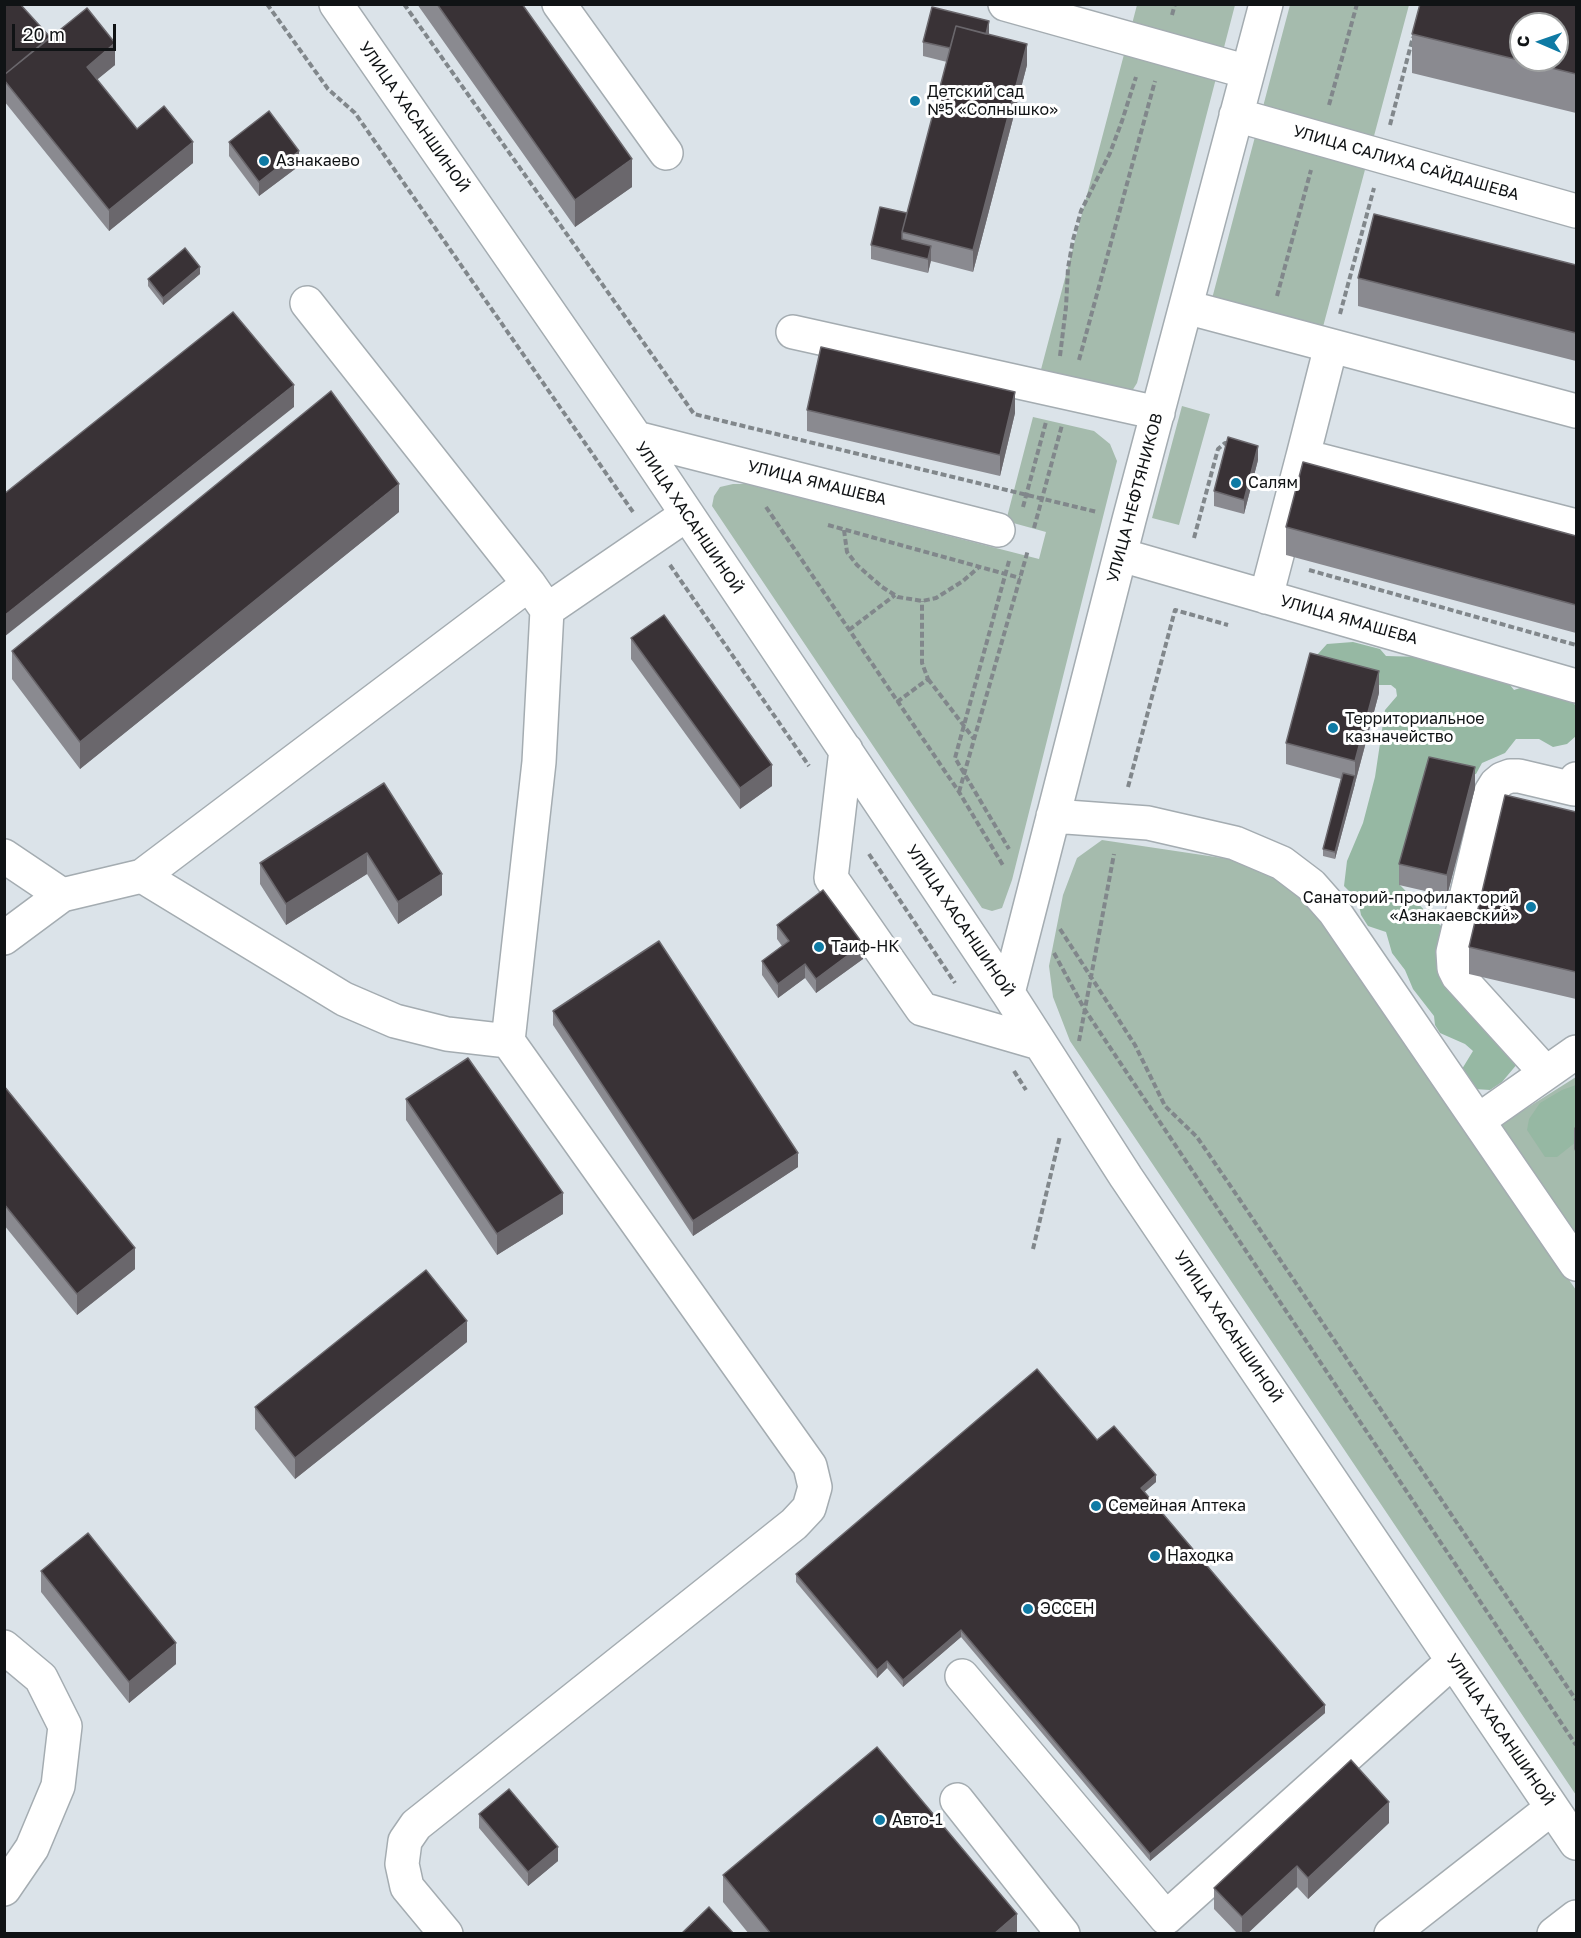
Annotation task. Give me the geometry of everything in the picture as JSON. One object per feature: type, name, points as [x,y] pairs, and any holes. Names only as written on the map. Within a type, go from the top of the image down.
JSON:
[{"type":"street","name":"УЛИЦА ХАСАНШИНОЙ","points":[[336,4],[636,438],[1008,993],[1126,1177],[1576,1843]]},
{"type":"street","points":[[559,4],[666,153]]},
{"type":"street","points":[[1005,4],[1248,72]]},
{"type":"street","name":"УЛИЦА НЕФТЯНИКОВ","points":[[1008,993],[1120,555],[1266,4]]},
{"type":"street","name":"УЛИЦА САЛИХА САЙДАШЕВА","points":[[1236,115],[1576,211]]},
{"type":"street","points":[[307,303],[538,597],[539,762],[508,1041],[810,1466],[815,1487],[809,1508],[794,1524],[416,1824],[405,1841],[402,1864],[407,1887],[446,1934]]},
{"type":"street","points":[[1186,307],[1576,411]]},
{"type":"street","points":[[793,332],[1158,413]]},
{"type":"street","points":[[1266,597],[1331,346]]},
{"type":"street","name":"УЛИЦА ЯМАШЕВА","points":[[636,438],[1010,533]]},
{"type":"street","points":[[1303,456],[1576,526]]},
{"type":"street","points":[[4,938],[62,894],[142,876],[538,597],[686,515]]},
{"type":"street","name":"УЛИЦА ЯМАШЕВА","points":[[1120,555],[1576,686]]},
{"type":"street","points":[[846,750],[831,878],[922,1009],[1040,1043]]},
{"type":"street","points":[[1546,1073],[1458,975],[1454,968],[1453,952],[1491,792],[1496,784],[1510,776],[1520,776],[1576,786]]},
{"type":"street","points":[[1053,816],[1148,823],[1179,829],[1250,848],[1282,863],[1311,885],[1334,911],[1576,1263]]},
{"type":"street","points":[[4,855],[62,894]]},
{"type":"street","points":[[142,876],[344,999],[406,1023],[447,1034],[508,1041]]},
{"type":"street","points":[[1479,1120],[1576,1052]]},
{"type":"street","points":[[4,1647],[41,1678],[65,1726],[58,1786],[32,1848],[4,1889]]},
{"type":"street","points":[[962,1676],[1157,1926],[1453,1661]]},
{"type":"street","points":[[957,1800],[1063,1934]]},
{"type":"street","points":[[1391,1934],[1552,1808]]},
{"type":"street","points":[[1554,1934],[1576,1917]]},
{"type":"path","points":[[267,4],[328,89],[355,113],[634,515]]},
{"type":"path","points":[[404,4],[694,414],[1097,512]]},
{"type":"path","points":[[1174,4],[1110,153],[1081,211],[1068,268],[1063,392],[1027,495],[1010,533],[1005,574],[956,758],[1032,900],[1085,1010],[1576,1745]]},
{"type":"path","points":[[1032,533],[1042,498],[1063,392],[1155,46]]},
{"type":"path","points":[[1194,538],[1220,447],[1225,443],[1236,446]]},
{"type":"path","points":[[778,511],[767,508],[1032,900],[1091,976],[1135,1046],[1165,1106],[1197,1137],[1576,1700]]},
{"type":"path","points":[[822,524],[1020,578]]},
{"type":"path","points":[[844,530],[847,552],[857,565],[868,577],[895,595],[922,601],[936,598],[949,591],[979,567]]},
{"type":"path","points":[[959,792],[1029,544]]},
{"type":"path","points":[[1275,561],[1576,645]]},
{"type":"path","points":[[669,564],[839,809]]},
{"type":"path","points":[[849,630],[895,595]]},
{"type":"path","points":[[922,601],[922,663],[928,678],[974,739]]},
{"type":"path","points":[[1127,792],[1174,610]]},
{"type":"path","points":[[897,702],[928,678]]},
{"type":"path","points":[[1078,1049],[1115,848]]},
{"type":"path","points":[[1033,1249],[1062,1131]]},
{"type":"green space","points":[[1137,5],[1235,5],[1137,383],[1127,399],[1034,396]]},
{"type":"green space","points":[[1290,5],[1409,5],[1316,353],[1205,325]]},
{"type":"green space","points":[[1182,406],[1210,414],[1179,525],[1152,518]]},
{"type":"green space","points":[[1033,417],[1094,431],[1110,444],[1117,461],[1012,880],[1002,908],[992,911],[982,908],[712,506],[714,496],[720,487],[746,484],[1039,559],[1046,532],[1006,521]]},
{"type":"green space","points":[[1353,642],[1380,649],[1386,656],[1422,657],[1456,664],[1462,672],[1479,672],[1507,681],[1514,690],[1523,687],[1569,698],[1576,706],[1576,736],[1567,744],[1553,747],[1539,739],[1516,739],[1505,753],[1482,763],[1476,774],[1457,777],[1399,884],[1452,935],[1518,1063],[1502,1082],[1490,1090],[1474,1089],[1462,1069],[1473,1051],[1465,1044],[1440,1033],[1435,1025],[1434,1016],[1413,989],[1405,970],[1392,953],[1386,932],[1368,926],[1361,915],[1358,900],[1344,886],[1347,861],[1363,823],[1375,777],[1385,710],[1397,696],[1396,689],[1391,685],[1379,685],[1320,669],[1317,655],[1327,644]]},
{"type":"green space","points":[[1102,840],[1229,859],[1300,890],[1576,1290],[1576,1795],[1070,1041],[1053,997],[1049,966],[1063,895],[1077,858]]},
{"type":"green space","points":[[1576,1077],[1576,1237],[1500,1125]]},
{"type":"green space","points":[[1576,1085],[1576,1142],[1557,1157],[1545,1157],[1527,1130],[1529,1119],[1540,1103]]},
{"type":"building","points":[[4,4],[20,4],[50,37],[4,75]]},
{"type":"building","points":[[437,4],[522,4],[632,159],[575,200]]},
{"type":"building","points":[[1420,4],[1576,5],[1576,74],[1568,72],[1569,12],[1509,12],[1509,58],[1412,34]]},
{"type":"building","points":[[932,7],[989,21],[986,34],[956,26],[950,48],[923,42]]},
{"type":"building","points":[[87,8],[115,43],[87,67],[137,129],[164,106],[193,142],[109,210],[4,80],[4,75]]},
{"type":"building","points":[[956,26],[1027,44],[973,250],[902,232]]},
{"type":"building","name":"Азнакаево","points":[[269,111],[299,151],[259,182],[229,142]]},
{"type":"building","points":[[880,207],[907,213],[902,239],[931,246],[928,259],[871,245]]},
{"type":"building","points":[[1374,214],[1576,265],[1576,333],[1358,278]]},
{"type":"building","points":[[185,248],[200,267],[163,298],[148,279]]},
{"type":"building","points":[[233,312],[294,385],[4,616],[4,494]]},
{"type":"building","points":[[821,347],[1015,392],[1000,455],[807,410]]},
{"type":"building","points":[[331,391],[399,484],[80,742],[12,651]]},
{"type":"building","name":"Салям","points":[[1228,437],[1258,446],[1244,500],[1214,491]]},
{"type":"building","points":[[1303,462],[1576,536],[1576,605],[1286,527]]},
{"type":"building","points":[[664,615],[772,765],[740,788],[631,638]]},
{"type":"building","name":"Территориальное казначейство","points":[[1310,653],[1379,671],[1355,761],[1286,743]]},
{"type":"building","points":[[1429,757],[1475,767],[1447,875],[1399,864]]},
{"type":"building","points":[[1343,773],[1355,776],[1335,852],[1323,849]]},
{"type":"building","points":[[384,783],[442,874],[398,902],[367,853],[286,904],[260,863]]},
{"type":"building","name":"Санаторий-профилакторий «Азнакаевский»","points":[[1505,795],[1576,812],[1576,972],[1469,947]]},
{"type":"building","name":"Таиф-НК","points":[[823,890],[863,944],[816,979],[805,964],[778,984],[762,961],[789,941],[777,925]]},
{"type":"building","points":[[659,941],[798,1153],[693,1221],[553,1011]]},
{"type":"building","points":[[468,1058],[563,1193],[497,1234],[406,1099]]},
{"type":"building","points":[[4,1086],[135,1248],[77,1294],[4,1204]]},
{"type":"building","points":[[426,1270],[467,1321],[295,1458],[255,1407]]},
{"type":"building","name":"ЭССЕН","points":[[1037,1369],[1097,1440],[1114,1426],[1156,1475],[1141,1488],[1325,1705],[1150,1854],[961,1630],[903,1680],[887,1661],[877,1670],[796,1574]]},
{"type":"building","points":[[88,1533],[176,1643],[129,1682],[41,1571]]},
{"type":"building","points":[[877,1747],[1017,1914],[994,1934],[771,1934],[723,1875]]},
{"type":"building","points":[[1351,1760],[1389,1802],[1308,1878],[1297,1866],[1242,1917],[1214,1888]]},
{"type":"building","points":[[509,1789],[558,1847],[528,1872],[479,1814]]},
{"type":"building","points":[[709,1907],[734,1934],[681,1934]]},
{"type":"place","name":"Детский сад №5 «Солнышко»","points":[[915,101]]},
{"type":"place","name":"Азнакаево","points":[[264,161]]},
{"type":"place","name":"Салям","points":[[1236,483]]},
{"type":"place","name":"Территориальное казначейство","points":[[1333,728]]},
{"type":"place","name":"Санаторий-профилакторий «Азнакаевский»","points":[[1531,907]]},
{"type":"place","name":"Таиф-НК","points":[[819,947]]},
{"type":"place","name":"Семейная Аптека","points":[[1096,1506]]},
{"type":"place","name":"Находка","points":[[1155,1556]]},
{"type":"place","name":"ЭССЕН","points":[[1028,1609]]},
{"type":"place","name":"Авто-1","points":[[880,1820]]}]
